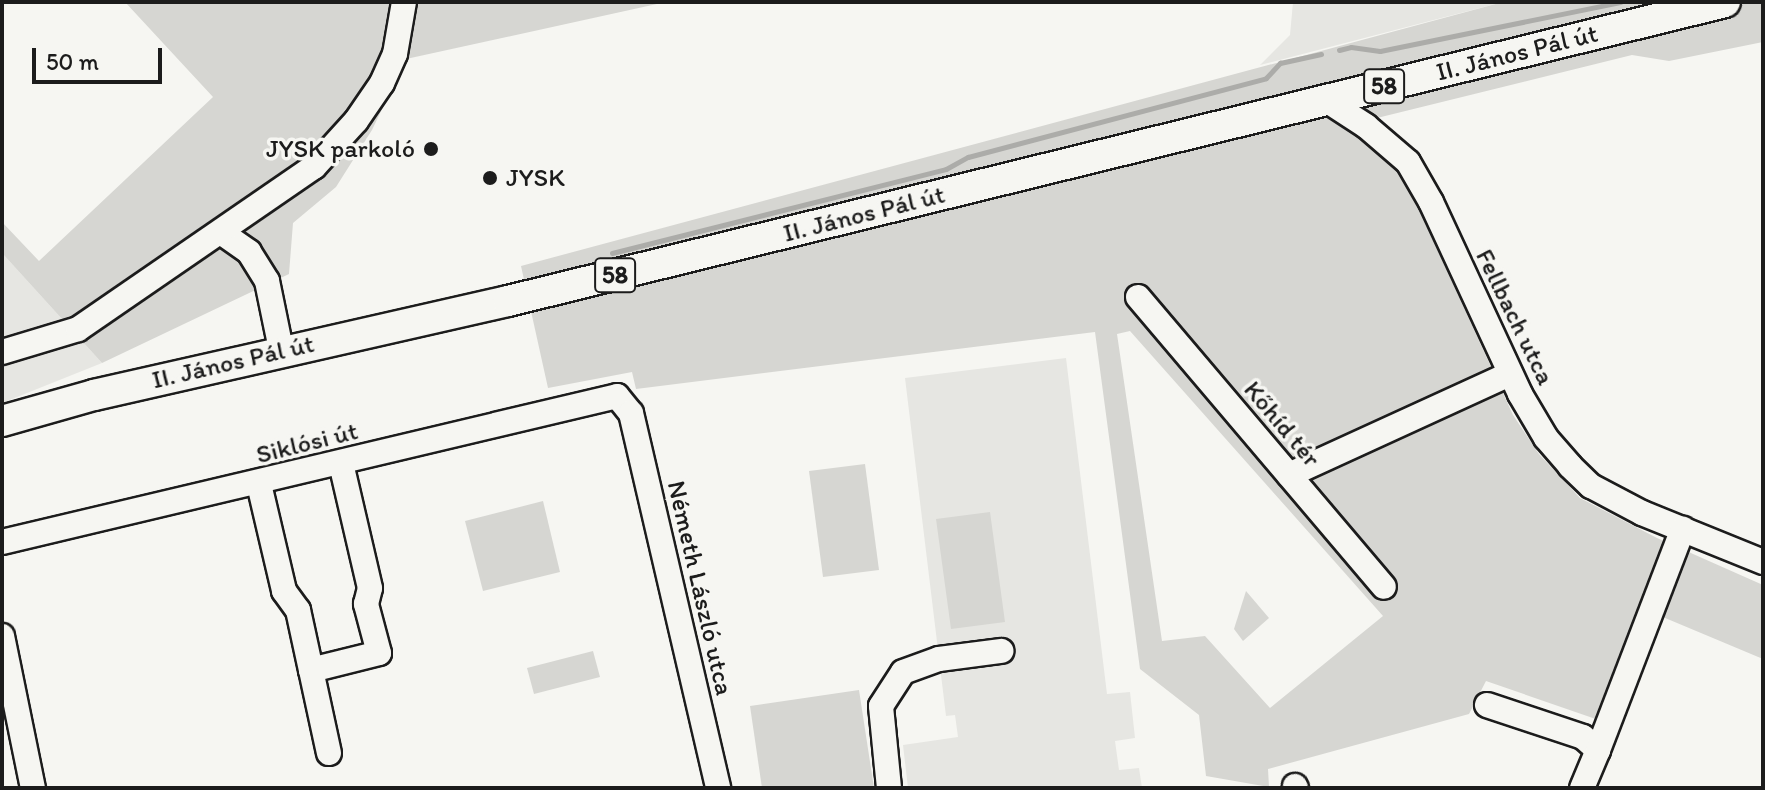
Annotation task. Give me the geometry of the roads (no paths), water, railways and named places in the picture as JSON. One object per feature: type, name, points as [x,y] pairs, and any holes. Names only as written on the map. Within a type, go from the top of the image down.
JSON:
[{"type":"main road","name":"II. János Pál út","points":[[2,421],[281,349],[523,297],[1725,2]]},
{"type":"street","points":[[2,352],[78,329],[314,167],[356,121],[382,83],[395,54],[404,2]]},
{"type":"street","name":"Fellbach utca","points":[[1326,100],[1366,126],[1408,162],[1431,202],[1510,374],[1546,438],[1591,486],[1642,513],[1763,562]]},
{"type":"street","points":[[222,233],[249,252],[267,281],[281,349]]},
{"type":"street","name":"Kőhíd tér","points":[[1138,297],[1384,587]]},
{"type":"street","points":[[1289,475],[1510,374]]},
{"type":"street","name":"Siklósi út","points":[[2,542],[259,484],[606,397],[617,396],[624,401]]},
{"type":"street","name":"Németh László utca","points":[[624,401],[631,413],[718,788]]},
{"type":"street","points":[[311,670],[379,653],[366,604],[370,588],[341,463]]},
{"type":"street","points":[[259,484],[284,591],[298,610],[329,753]]},
{"type":"street","points":[[1582,788],[1683,529]]},
{"type":"street","points":[[2,636],[14,753],[33,788]]},
{"type":"street","points":[[889,788],[881,706],[903,672],[939,659],[1001,651]]},
{"type":"street","points":[[1487,705],[1583,737],[1598,750]]},
{"type":"waterway","points":[[1339,50],[1351,47],[1380,51],[1620,2]]},
{"type":"waterway","points":[[612,253],[946,169],[968,157],[1266,78],[1280,63],[1321,54]]},
{"type":"place","name":"JYSK parkoló","points":[[431,149]]},
{"type":"place","name":"JYSK","points":[[490,178]]}]
